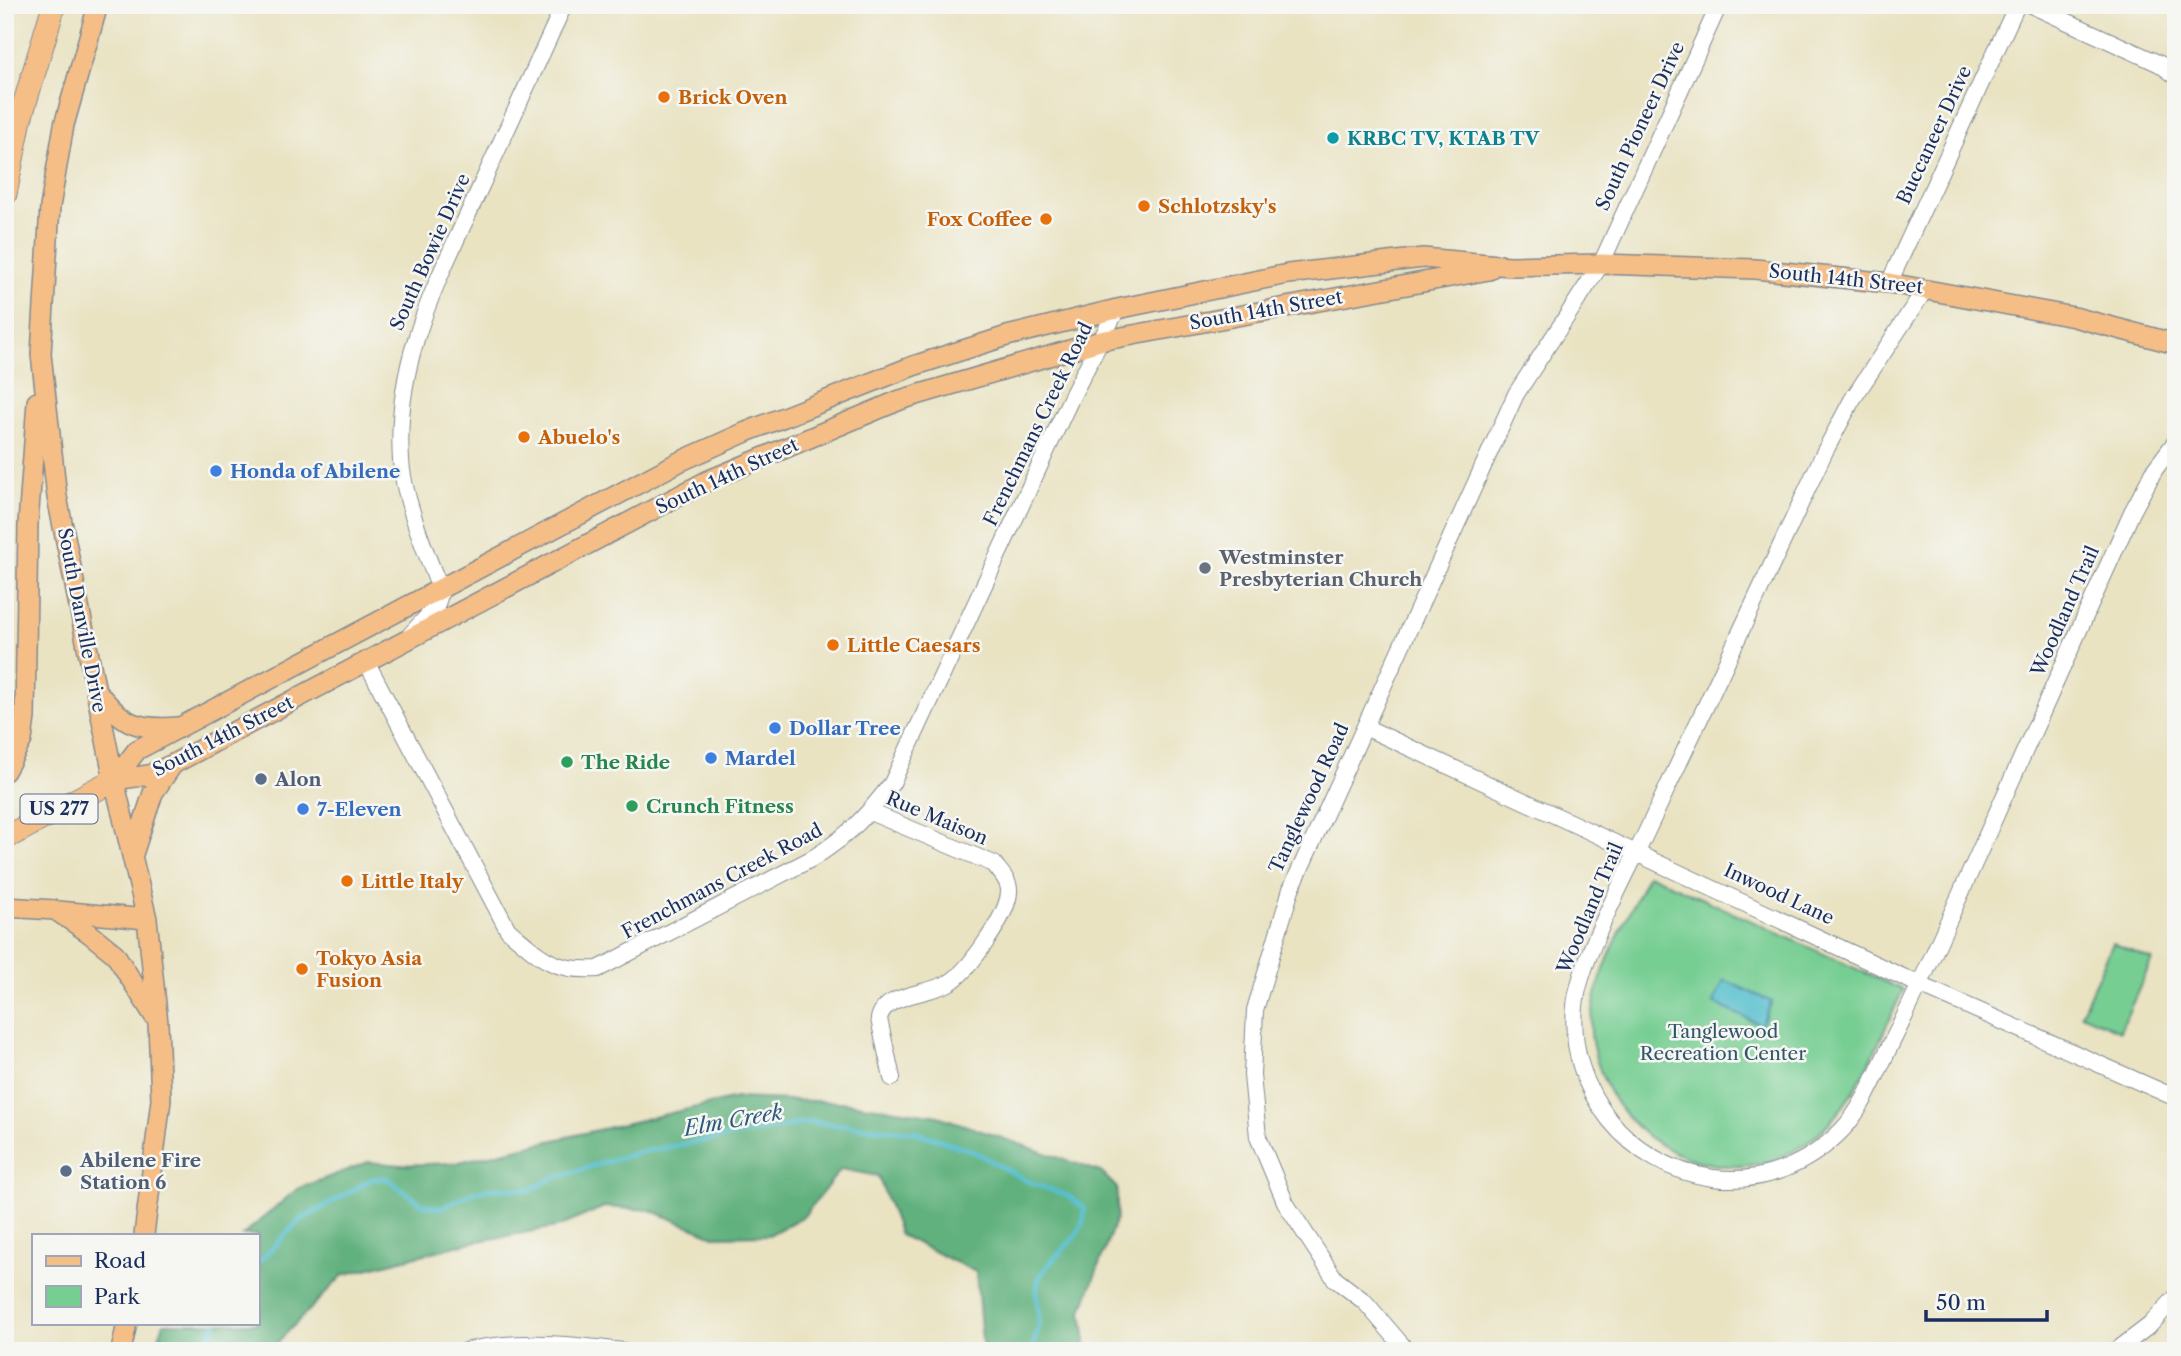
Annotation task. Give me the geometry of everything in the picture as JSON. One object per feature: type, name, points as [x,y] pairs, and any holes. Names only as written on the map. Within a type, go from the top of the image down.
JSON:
[{"type":"highway","points":[[5,194],[20,119],[54,5]]},
{"type":"highway","name":"US 277","points":[[5,838],[114,780]]},
{"type":"main road","name":"South Danville Drive","points":[[98,5],[64,125],[50,207],[41,354],[57,497],[114,780],[148,919],[158,1023],[161,1100],[144,1234]]},
{"type":"main road","name":"South 14th Street","points":[[114,780],[137,750],[441,591],[679,462],[746,432],[913,366],[1007,336],[1117,309],[1288,274],[1423,258],[1510,266],[1601,264],[1755,269],[1889,283],[2074,317],[2176,344]]},
{"type":"main road","name":"South 14th Street","points":[[114,780],[149,775],[173,764],[726,473],[900,400],[1100,341],[1200,321],[1408,287],[1510,266]]},
{"type":"main road","points":[[5,771],[22,740],[25,718],[28,524],[41,354]]},
{"type":"main road","points":[[97,691],[114,714],[132,725],[156,729],[183,727]]},
{"type":"main road","points":[[133,855],[153,793],[173,764]]},
{"type":"main road","points":[[5,907],[148,919]]},
{"type":"main road","points":[[55,911],[115,954],[158,1023]]},
{"type":"main road","points":[[121,1351],[127,1324]]},
{"type":"street","name":"South Bowie Drive","points":[[441,591],[422,545],[401,461],[402,402],[409,354],[444,267],[564,5]]},
{"type":"street","name":"South Pioneer Drive","points":[[1601,264],[1718,5]]},
{"type":"street","name":"Buccaneer Drive","points":[[1889,283],[2017,5]]},
{"type":"street","points":[[2031,5],[2160,64],[2176,76]]},
{"type":"street","points":[[1408,287],[1423,258]]},
{"type":"street","name":"Tanglewood Road","points":[[1407,1351],[1365,1302],[1335,1279],[1286,1204],[1258,1137],[1252,1076],[1255,1010],[1275,934],[1291,888],[1516,394],[1601,264]]},
{"type":"street","name":"Woodland Trail","points":[[1926,288],[1852,400],[1824,453],[1637,852],[1585,967],[1575,999],[1574,1022],[1581,1075],[1595,1102],[1616,1128],[1663,1163],[1688,1174],[1744,1180],[1775,1174],[1826,1145],[1846,1126],[1867,1093],[1920,985],[2132,512],[2155,469],[2176,441]]},
{"type":"street","name":"Frenchmans Creek Road","points":[[366,661],[508,930],[547,962],[571,971],[598,969],[813,858],[845,838],[870,812],[892,783],[1117,309]]},
{"type":"street","points":[[406,640],[436,607],[441,591]]},
{"type":"street","name":"Inwood Lane","points":[[1365,727],[1920,985],[2176,1098]]},
{"type":"street","name":"Rue Maison","points":[[870,812],[994,864],[1005,877],[1010,890],[1004,909],[969,966],[951,982],[933,991],[890,1002],[881,1011],[879,1019],[892,1078]]},
{"type":"street","points":[[2116,1351],[2150,1325],[2176,1297]]},
{"type":"street","points":[[465,1351],[502,1343],[566,1344],[623,1351]]},
{"type":"green space","name":"Tanglewood Recreation Center","points":[[1648,874],[1903,990],[1874,1054],[1852,1094],[1823,1129],[1805,1144],[1777,1159],[1748,1165],[1718,1165],[1689,1158],[1662,1145],[1638,1127],[1618,1105],[1603,1078],[1592,1040],[1593,1007],[1612,948]]},
{"type":"green space","points":[[2113,943],[2152,960],[2120,1031],[2081,1014]]},
{"type":"green space","points":[[736,1098],[841,1102],[938,1116],[1101,1172],[1117,1188],[1117,1216],[1082,1311],[1087,1351],[983,1351],[976,1272],[900,1235],[878,1176],[841,1169],[804,1216],[769,1235],[714,1236],[650,1210],[604,1207],[561,1226],[468,1243],[343,1275],[269,1351],[154,1351],[164,1324],[259,1324],[259,1234],[244,1234],[297,1189],[368,1162],[401,1165],[455,1163]]},
{"type":"water","points":[[1724,980],[1772,1002],[1761,1025],[1713,1003]]},
{"type":"waterway","name":"Elm Creek","points":[[259,1262],[299,1221],[372,1179],[386,1178],[422,1204],[441,1208],[474,1192],[495,1188],[531,1190],[553,1178],[640,1152],[810,1122],[915,1132],[973,1151],[1027,1181],[1068,1196],[1084,1208],[1084,1219],[1075,1236],[1038,1281],[1039,1324],[1032,1351]]},
{"type":"waterway","name":"Elm Creek","points":[[200,1351],[215,1324]]},
{"type":"place","name":"Brick Oven","points":[[664,97]]},
{"type":"place","name":"KRBC TV, KTAB TV","points":[[1333,138]]},
{"type":"place","name":"Schlotzsky's","points":[[1144,206]]},
{"type":"place","name":"Fox Coffee","points":[[1046,219]]},
{"type":"place","name":"Abuelo's","points":[[524,437]]},
{"type":"place","name":"Honda of Abilene","points":[[216,471]]},
{"type":"place","name":"Westminster Presbyterian Church","points":[[1205,568]]},
{"type":"place","name":"Little Caesars","points":[[833,645]]},
{"type":"place","name":"Dollar Tree","points":[[775,728]]},
{"type":"place","name":"Mardel","points":[[711,758]]},
{"type":"place","name":"The Ride","points":[[567,762]]},
{"type":"place","name":"Alon","points":[[261,779]]},
{"type":"place","name":"Crunch Fitness","points":[[632,806]]},
{"type":"place","name":"7-Eleven","points":[[303,809]]},
{"type":"place","name":"Little Italy","points":[[347,881]]},
{"type":"place","name":"Tokyo Asia Fusion","points":[[302,969]]},
{"type":"place","name":"Abilene Fire Station 6","points":[[66,1171]]}]
